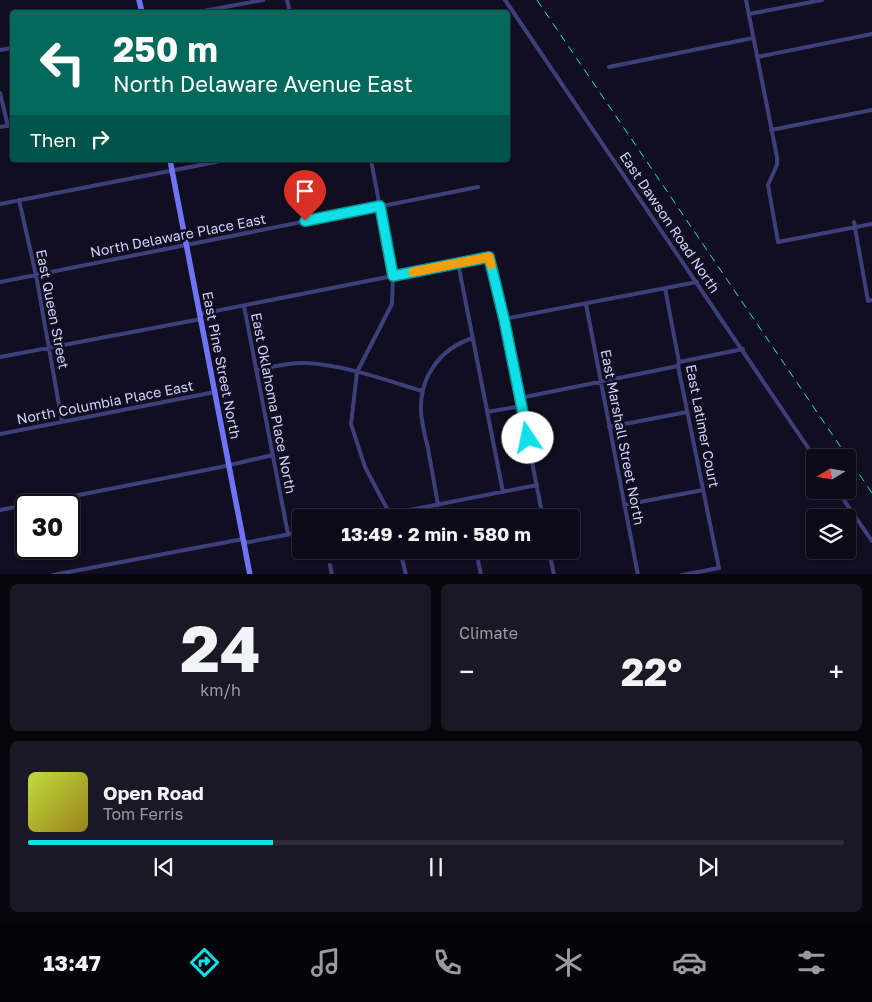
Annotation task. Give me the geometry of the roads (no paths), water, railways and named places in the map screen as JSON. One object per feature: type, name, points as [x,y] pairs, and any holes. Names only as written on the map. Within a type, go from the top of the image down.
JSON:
[{"type":"main road","name":"East Pine Street North","points":[[170,162],[250,574]]},
{"type":"street","points":[[209,10],[263,0]]},
{"type":"street","name":"East Dawson Road North","points":[[505,0],[809,449]]},
{"type":"street","points":[[746,0],[777,157],[777,166],[768,185],[778,242],[855,225],[872,224]]},
{"type":"street","points":[[748,14],[822,0]]},
{"type":"street","points":[[757,57],[872,34]]},
{"type":"street","points":[[609,66],[753,38]]},
{"type":"street","points":[[0,93],[10,125],[0,128]]},
{"type":"street","points":[[771,130],[872,110]]},
{"type":"street","points":[[0,204],[215,162]]},
{"type":"street","points":[[371,162],[393,276],[392,304],[357,372],[351,424],[365,467],[389,509]]},
{"type":"street","name":"North Delaware Place East","points":[[0,282],[478,187]]},
{"type":"street","name":"East Queen Street","points":[[20,200],[36,275],[62,422]]},
{"type":"street","points":[[855,225],[870,300]]},
{"type":"street","points":[[0,358],[244,306],[489,257],[504,319],[541,509]]},
{"type":"street","points":[[458,263],[503,492]]},
{"type":"street","points":[[504,319],[697,282]]},
{"type":"street","name":"East Latimer Court","points":[[665,288],[718,568],[682,574]]},
{"type":"street","name":"East Marshall Street North","points":[[586,304],[638,574]]},
{"type":"street","name":"East Oklahoma Place North","points":[[244,306],[288,534]]},
{"type":"street","points":[[438,505],[421,412],[422,391],[428,375],[443,354],[461,341],[473,338]]},
{"type":"street","points":[[520,398],[600,382],[742,349]]},
{"type":"street","points":[[256,370],[285,364],[306,363],[357,372],[422,391]]},
{"type":"street","name":"North Columbia Place East","points":[[0,434],[215,392]]},
{"type":"street","points":[[487,412],[522,406]]},
{"type":"street","points":[[609,427],[687,412]]},
{"type":"street","points":[[80,495],[272,455]]},
{"type":"street","points":[[420,509],[537,485]]},
{"type":"street","points":[[624,505],[703,490]]},
{"type":"street","points":[[842,499],[872,541]]},
{"type":"street","points":[[0,510],[15,507]]},
{"type":"street","points":[[53,574],[292,533]]},
{"type":"street","points":[[402,559],[406,574]]},
{"type":"street","points":[[478,559],[481,574]]},
{"type":"street","points":[[551,559],[554,574]]},
{"type":"street","points":[[330,565],[332,574]]},
{"type":"railway","points":[[537,0],[872,493]]}]
